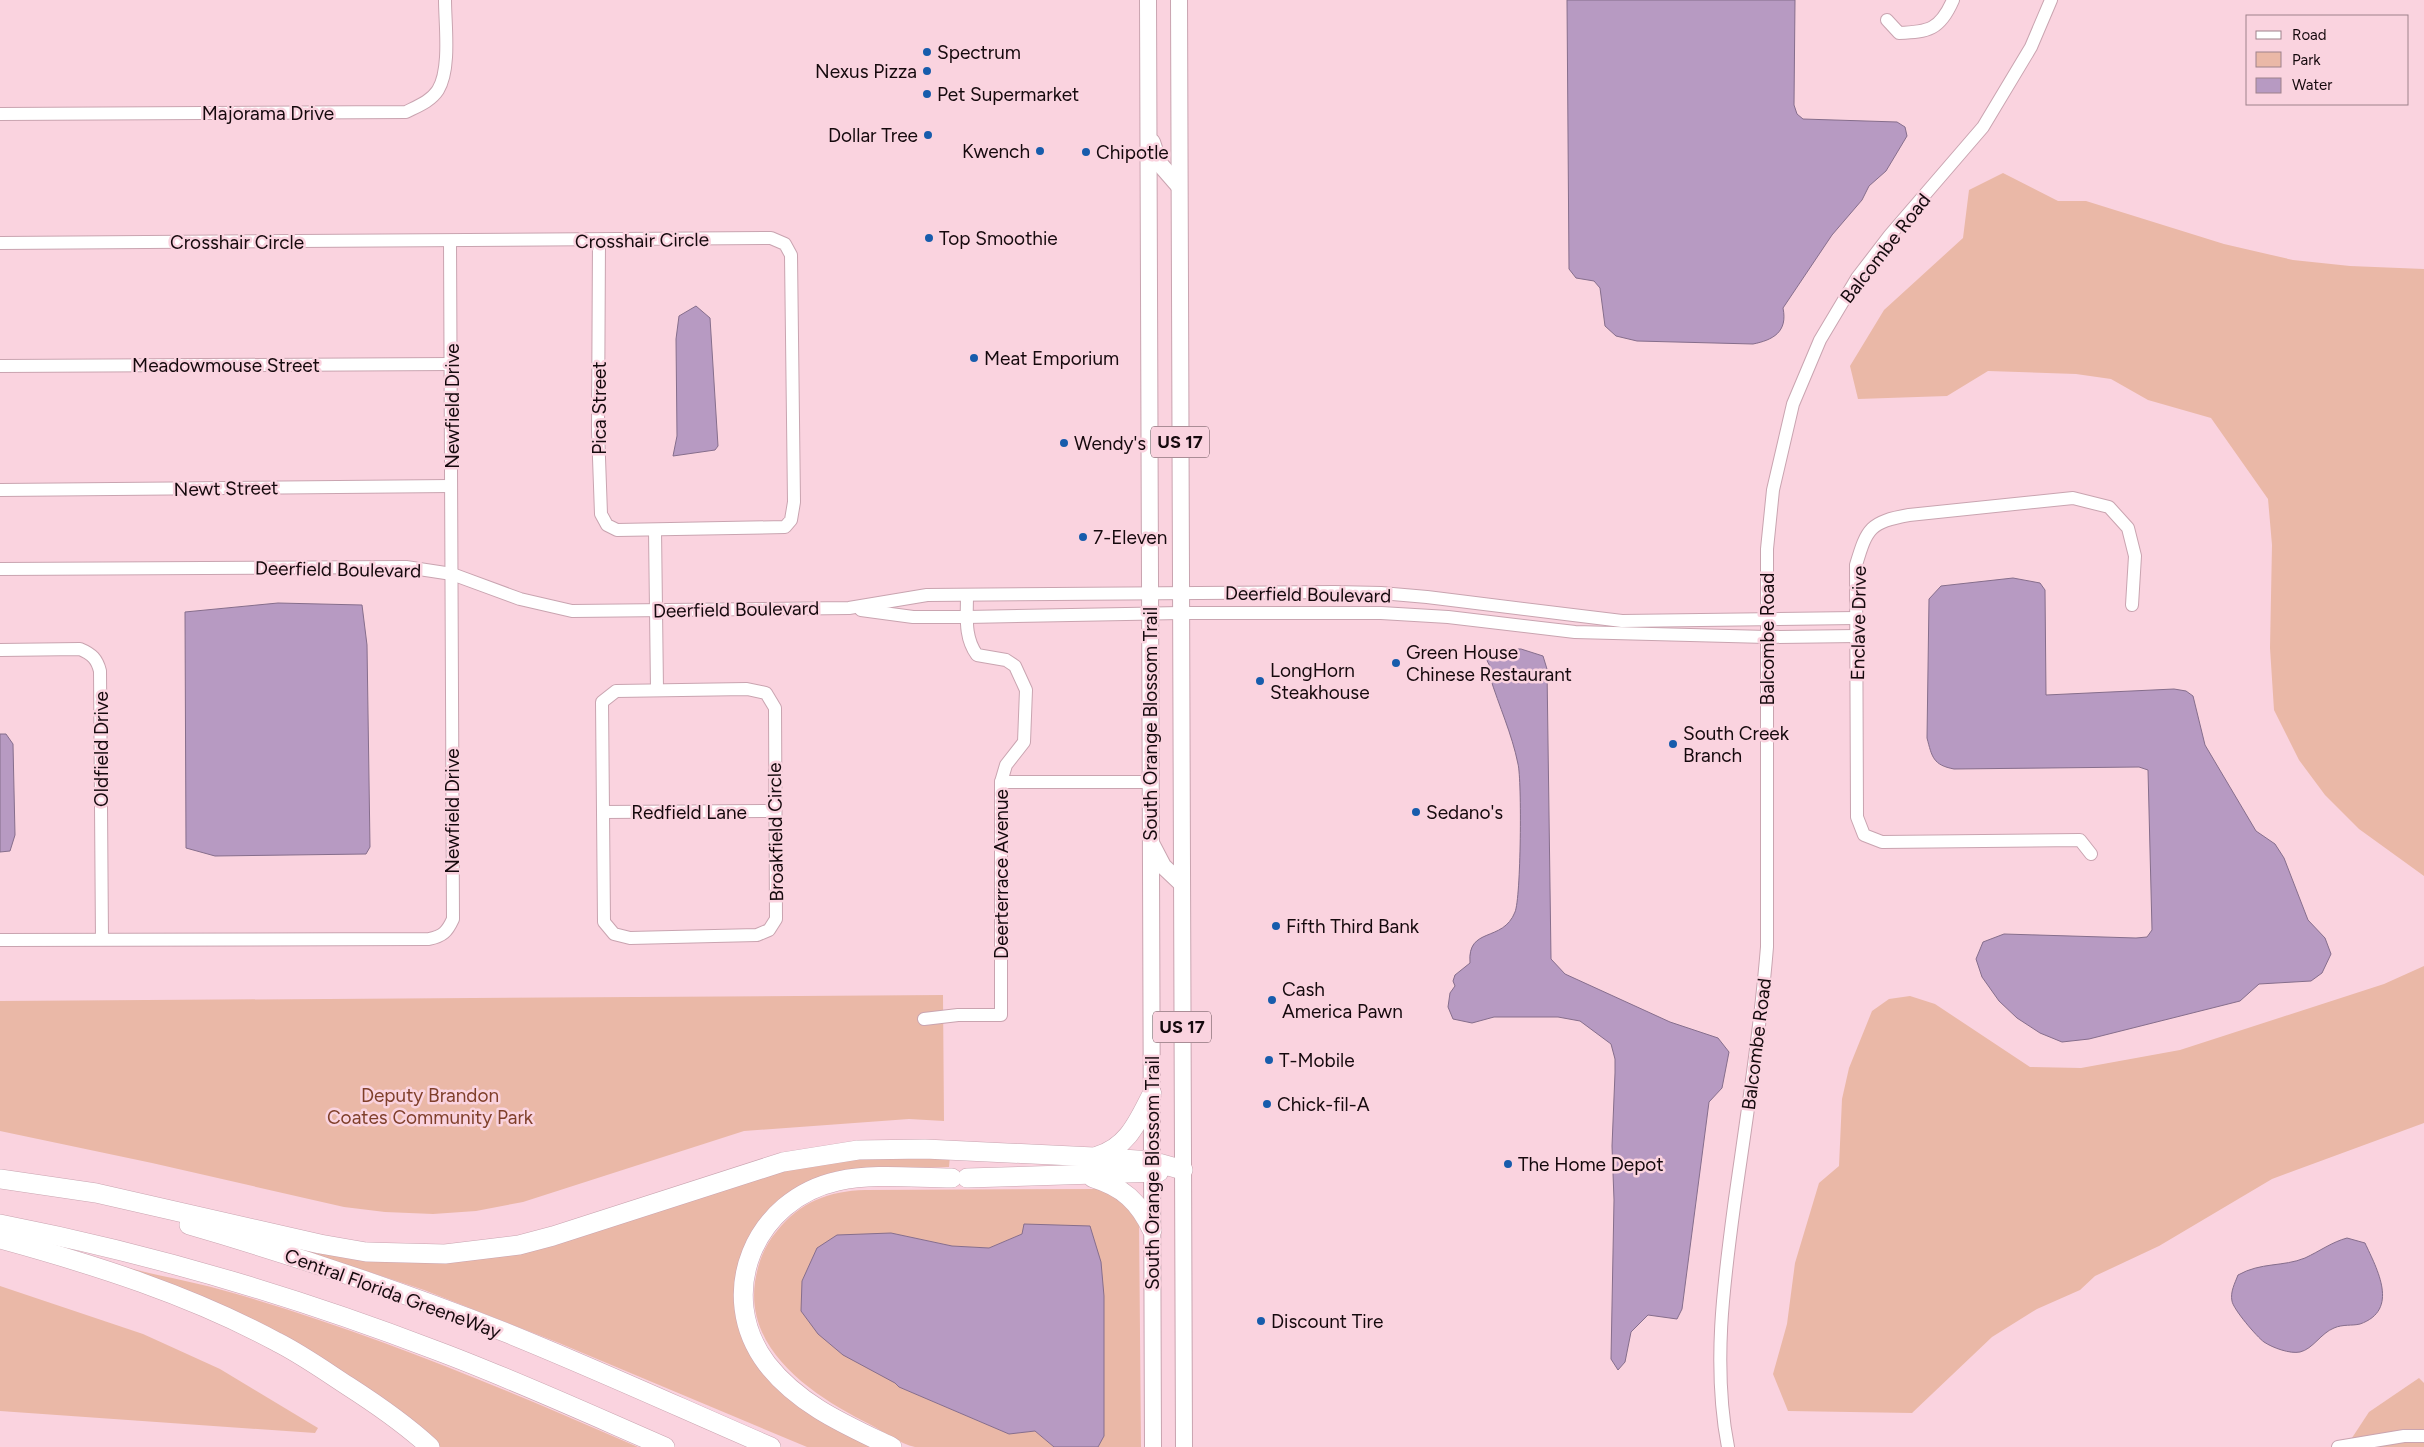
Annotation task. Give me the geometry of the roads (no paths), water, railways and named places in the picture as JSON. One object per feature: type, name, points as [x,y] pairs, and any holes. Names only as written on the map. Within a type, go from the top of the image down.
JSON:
[{"type":"highway","points":[[1094,1157],[1119,1146],[1134,1128],[1152,1094]]},
{"type":"highway","points":[[0,1180],[96,1193],[320,1244],[366,1252],[445,1254],[527,1242],[783,1162],[834,1152],[925,1149],[1094,1157],[1151,1167],[1182,1170]]},
{"type":"highway","points":[[892,1447],[825,1414],[789,1387],[768,1364],[748,1328],[744,1286],[748,1260],[764,1227],[781,1209],[815,1188],[839,1180],[1080,1175],[1151,1167]]},
{"type":"highway","points":[[1080,1175],[1109,1183],[1130,1196],[1139,1206],[1152,1230]]},
{"type":"highway","name":"Central Florida GreeneWay","points":[[0,1180],[184,1224],[346,1274],[507,1334],[771,1447]]},
{"type":"highway","name":"Central Florida GreeneWay","points":[[0,1224],[173,1264],[331,1312],[482,1369],[665,1447]]},
{"type":"highway","points":[[0,1239],[72,1259],[149,1285],[221,1315],[278,1342],[375,1403],[430,1447]]},
{"type":"main road","name":"South Orange Blossom Trail","points":[[1148,0],[1153,1447]]},
{"type":"main road","name":"South Orange Blossom Trail","points":[[1179,0],[1184,1447]]},
{"type":"main road","points":[[1148,131],[1159,163],[1180,186]]},
{"type":"main road","points":[[1150,840],[1163,866],[1182,884]]},
{"type":"street","name":"Majorama Drive","points":[[0,114],[406,112],[426,102],[438,89],[445,67],[445,0]]},
{"type":"street","points":[[1887,20],[1899,33],[1924,32],[1938,24],[1953,0]]},
{"type":"street","name":"Balcombe Road","points":[[1728,1447],[1720,1335],[1723,1290],[1763,998],[1767,947],[1767,548],[1773,490],[1793,404],[1820,340],[1857,278],[1983,126],[2031,47],[2052,0]]},
{"type":"street","name":"Crosshair Circle","points":[[0,242],[771,238],[785,244],[791,255],[794,343],[794,502],[791,520],[784,527],[773,529],[655,530]]},
{"type":"street","name":"Pica Street","points":[[598,240],[598,430],[601,514],[607,525],[617,530],[655,530]]},
{"type":"street","name":"Newfield Drive","points":[[0,940],[429,939],[440,936],[448,930],[453,919],[450,241]]},
{"type":"street","name":"Meadowmouse Street","points":[[0,366],[452,364]]},
{"type":"street","name":"Newt Street","points":[[0,490],[451,486]]},
{"type":"street","name":"Enclave Drive","points":[[2091,854],[2080,840],[1882,842],[1864,835],[1857,816],[1856,565],[1865,535],[1882,520],[1909,514],[2073,498],[2109,507],[2128,528],[2136,556],[2132,605]]},
{"type":"street","points":[[655,530],[658,690]]},
{"type":"street","name":"Deerfield Boulevard","points":[[0,569],[406,567],[452,574],[520,599],[572,611],[849,608],[913,617],[1181,613],[1381,613],[1448,617],[1575,632],[1767,638],[1857,636]]},
{"type":"street","points":[[1381,593],[1381,613]]},
{"type":"street","name":"Deerfield Boulevard","points":[[849,608],[927,595],[1381,593],[1622,621],[1856,618]]},
{"type":"street","name":"Deerterrace Avenue","points":[[924,1019],[958,1015],[1001,1015],[1001,782],[1006,765],[1024,742],[1026,690],[1016,666],[1006,660],[977,655],[969,644],[967,595]]},
{"type":"street","name":"Oldfield Drive","points":[[0,650],[80,649],[90,653],[97,660],[100,671],[102,939]]},
{"type":"street","name":"Broakfield Circle","points":[[747,689],[766,693],[774,708],[776,919],[769,930],[757,935],[630,938],[614,934],[604,922],[602,702],[616,691],[658,690],[747,689]]},
{"type":"street","points":[[1001,782],[1150,782]]},
{"type":"street","name":"Redfield Lane","points":[[603,812],[774,811]]},
{"type":"street","points":[[2338,1447],[2404,1436],[2424,1436]]},
{"type":"water","points":[[1567,0],[1795,0],[1794,105],[1797,114],[1803,119],[1897,122],[1905,127],[1907,136],[1886,171],[1869,186],[1862,200],[1832,235],[1783,308],[1784,316],[1781,329],[1773,337],[1753,344],[1637,341],[1616,336],[1605,326],[1600,288],[1594,281],[1576,278],[1569,269]]},
{"type":"water","points":[[696,306],[710,318],[718,446],[715,450],[673,456],[677,436],[676,339],[679,316]]},
{"type":"water","points":[[2013,578],[2040,583],[2045,590],[2046,695],[2174,689],[2186,691],[2193,696],[2205,745],[2256,831],[2275,844],[2284,858],[2308,920],[2325,938],[2331,954],[2322,973],[2311,981],[2259,984],[2240,1001],[2089,1039],[2062,1042],[2040,1033],[2017,1018],[1999,1001],[1982,977],[1976,959],[1983,942],[2004,934],[2136,938],[2147,937],[2152,930],[2148,770],[2139,767],[1954,769],[1942,765],[1932,755],[1927,738],[1929,599],[1941,586]]},
{"type":"water","points":[[278,603],[362,605],[367,645],[370,847],[366,854],[215,856],[186,848],[185,612]]},
{"type":"water","points":[[1488,649],[1521,649],[1543,656],[1547,669],[1551,959],[1565,974],[1670,1022],[1718,1038],[1729,1052],[1722,1088],[1709,1102],[1682,1309],[1677,1319],[1648,1315],[1631,1332],[1625,1362],[1618,1370],[1611,1359],[1614,1200],[1612,1146],[1615,1059],[1611,1044],[1580,1021],[1558,1017],[1494,1017],[1472,1023],[1453,1019],[1448,1007],[1450,993],[1455,986],[1453,981],[1455,975],[1470,963],[1474,944],[1502,928],[1509,922],[1515,912],[1519,885],[1520,792],[1518,764],[1490,677],[1492,670],[1484,655]]},
{"type":"water","points":[[0,734],[6,734],[13,744],[15,835],[10,851],[0,852]]},
{"type":"water","points":[[1024,1224],[1090,1226],[1101,1262],[1104,1296],[1104,1436],[1098,1447],[1054,1447],[1035,1431],[1009,1434],[899,1387],[843,1355],[818,1334],[801,1311],[802,1281],[817,1248],[837,1235],[891,1233],[952,1246],[989,1248],[1022,1234]]},
{"type":"water","points":[[2347,1238],[2365,1243],[2379,1276],[2382,1299],[2379,1309],[2372,1318],[2360,1324],[2341,1326],[2329,1330],[2309,1348],[2300,1352],[2282,1350],[2264,1342],[2256,1335],[2233,1305],[2233,1288],[2238,1275],[2255,1268],[2297,1261]]},
{"type":"place","name":"Spectrum","points":[[927,52]]},
{"type":"place","name":"Nexus Pizza","points":[[927,71]]},
{"type":"place","name":"Pet Supermarket","points":[[927,94]]},
{"type":"place","name":"Dollar Tree","points":[[928,135]]},
{"type":"place","name":"Kwench","points":[[1040,151]]},
{"type":"place","name":"Chipotle","points":[[1086,152]]},
{"type":"place","name":"Top Smoothie","points":[[929,238]]},
{"type":"place","name":"Meat Emporium","points":[[974,358]]},
{"type":"place","name":"Wendy's","points":[[1064,443]]},
{"type":"place","name":"7-Eleven","points":[[1083,537]]},
{"type":"place","name":"Green House Chinese Restaurant","points":[[1396,663]]},
{"type":"place","name":"LongHorn Steakhouse","points":[[1260,681]]},
{"type":"place","name":"South Creek Branch","points":[[1673,744]]},
{"type":"place","name":"Sedano's","points":[[1416,812]]},
{"type":"place","name":"Fifth Third Bank","points":[[1276,926]]},
{"type":"place","name":"Cash America Pawn","points":[[1272,1000]]},
{"type":"place","name":"T-Mobile","points":[[1269,1060]]},
{"type":"place","name":"Chick-fil-A","points":[[1267,1104]]},
{"type":"place","name":"The Home Depot","points":[[1508,1164]]},
{"type":"place","name":"Discount Tire","points":[[1261,1321]]},
{"type":"park label","name":"Deputy Brandon Coates Community Park","points":[[430,1106]]}]
